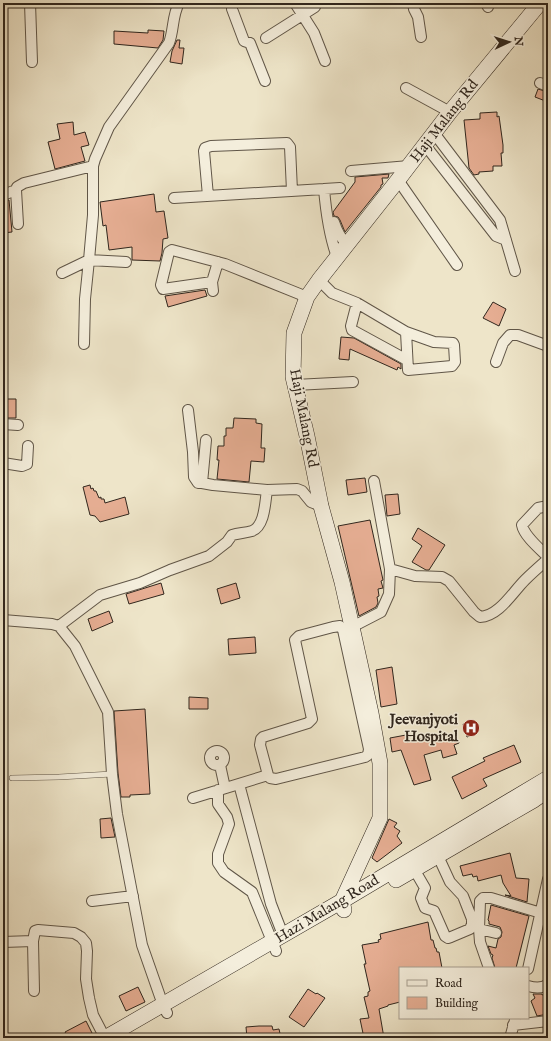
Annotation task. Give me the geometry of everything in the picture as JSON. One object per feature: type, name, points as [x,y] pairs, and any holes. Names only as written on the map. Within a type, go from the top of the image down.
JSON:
[{"type":"street","points":[[30,3],[32,62]]},
{"type":"street","points":[[84,344],[85,299],[94,215],[93,166],[109,127],[169,43],[172,36],[174,14],[179,3]]},
{"type":"street","points":[[232,3],[232,9],[244,41],[250,44],[265,81]]},
{"type":"street","points":[[295,3],[314,33],[324,61]]},
{"type":"street","points":[[413,3],[418,17],[421,37]]},
{"type":"street","name":"Haji Malang Rd","points":[[350,902],[380,818],[380,763],[372,713],[342,582],[321,506],[293,376],[294,333],[307,297],[319,280],[450,112],[540,3]]},
{"type":"street","points":[[266,38],[315,7]]},
{"type":"street","points":[[406,88],[450,112]]},
{"type":"street","points":[[429,139],[498,216],[515,271]]},
{"type":"street","points":[[429,139],[496,236],[506,240]]},
{"type":"street","points":[[208,196],[204,151],[205,148],[211,146],[287,143],[290,147],[292,191]]},
{"type":"street","points":[[3,195],[16,190],[17,187],[24,183],[93,166]]},
{"type":"street","points":[[351,171],[409,166]]},
{"type":"street","points":[[398,180],[457,265]]},
{"type":"street","points":[[174,198],[340,188]]},
{"type":"street","points":[[324,189],[327,218],[337,257]]},
{"type":"street","points":[[16,190],[18,224]]},
{"type":"street","points":[[334,222],[342,240],[348,244]]},
{"type":"street","points":[[218,262],[213,287],[165,289],[161,285],[170,251],[218,262],[307,297]]},
{"type":"street","points":[[62,273],[89,260],[126,262]]},
{"type":"street","points":[[319,280],[332,293],[357,303],[406,332],[434,342],[453,343],[455,362],[452,366],[410,370],[407,368],[406,332]]},
{"type":"street","points":[[357,303],[351,326],[352,330],[407,360]]},
{"type":"street","points":[[496,362],[503,343],[510,335],[518,335],[548,346]]},
{"type":"street","points":[[295,385],[353,382]]},
{"type":"street","points":[[188,410],[194,477],[198,483],[267,490],[297,489],[302,491],[311,502],[321,506]]},
{"type":"street","points":[[3,424],[18,425]]},
{"type":"street","points":[[202,483],[206,440]]},
{"type":"street","points":[[3,463],[22,466],[27,464],[28,446]]},
{"type":"street","points":[[352,626],[381,612],[389,594],[390,569],[374,481]]},
{"type":"street","points":[[59,626],[100,595],[140,583],[209,556],[227,542],[232,535],[252,531],[258,527],[261,520],[267,490]]},
{"type":"street","points":[[390,569],[415,576],[442,578],[449,581],[480,618],[486,617],[500,607],[548,558],[526,534],[522,525],[538,508],[548,506]]},
{"type":"street","points":[[3,620],[52,624],[59,626],[75,646],[108,712],[112,774],[117,814],[142,945],[165,1009]]},
{"type":"street","points":[[340,626],[343,630],[370,749],[369,753],[365,757],[276,779],[270,778],[268,775],[260,745],[261,739],[308,724],[312,719],[294,640],[299,636],[340,626]]},
{"type":"street","points":[[220,765],[222,789],[218,804],[227,817],[229,824],[218,854],[218,863],[224,872],[252,892],[277,943]]},
{"type":"street","points":[[193,798],[268,775]]},
{"type":"street","name":"Hazi Malang Road","points":[[350,902],[438,856],[508,808],[548,778]]},
{"type":"street","points":[[239,784],[271,904],[277,943]]},
{"type":"street","name":"Hazi Malang Road","points":[[105,1038],[165,1009],[350,902],[508,808],[548,790]]},
{"type":"street","points":[[414,869],[425,888],[421,898],[425,908],[434,911],[445,936],[451,937],[470,929],[472,919],[463,896],[450,882],[438,856]]},
{"type":"street","points":[[528,967],[548,879]]},
{"type":"street","points":[[92,901],[133,896]]},
{"type":"street","points":[[489,967],[480,942],[480,901],[483,898],[491,898],[541,914]]},
{"type":"street","points":[[479,929],[496,933]]},
{"type":"street","points":[[34,991],[33,934],[35,931],[38,930],[74,934],[81,937],[86,943],[87,951],[86,979],[88,998],[93,1015],[105,1038]]},
{"type":"street","points":[[3,942],[33,941]]},
{"type":"street","points":[[529,986],[540,988],[548,984]]},
{"type":"street","name":"Hazi Malang Road","points":[[125,1038],[165,1009]]},
{"type":"street","points":[[510,1038],[514,1022],[548,1022]]},
{"type":"lane","points":[[12,778],[112,774]]},
{"type":"building","points":[[148,30],[164,31],[163,40],[158,48],[114,44],[114,31],[148,33]]},
{"type":"building","points":[[177,40],[180,40],[179,48],[184,48],[182,64],[170,62],[172,51]]},
{"type":"building","points":[[538,89],[548,92],[548,102],[535,97]]},
{"type":"building","points":[[497,112],[497,117],[499,116],[503,145],[503,153],[501,153],[502,166],[493,166],[493,171],[479,172],[479,174],[474,175],[469,168],[464,120],[480,119],[480,113]]},
{"type":"building","points":[[73,122],[74,135],[85,132],[89,145],[81,147],[85,161],[55,169],[48,142],[60,139],[57,124]]},
{"type":"building","points":[[389,174],[388,178],[382,178],[383,184],[381,187],[345,232],[340,220],[338,217],[334,216],[333,212],[355,182],[355,177]]},
{"type":"building","points":[[154,194],[156,212],[164,211],[168,238],[163,239],[160,261],[132,260],[132,247],[109,250],[106,225],[103,226],[100,202]]},
{"type":"building","points":[[9,200],[12,232],[3,233],[3,201]]},
{"type":"building","points":[[205,290],[207,296],[168,307],[165,296]]},
{"type":"building","points":[[493,302],[506,309],[499,326],[483,318]]},
{"type":"building","points":[[341,337],[354,338],[401,364],[401,369],[398,367],[397,370],[350,349],[349,360],[339,359]]},
{"type":"building","points":[[3,399],[16,399],[16,418],[3,418]]},
{"type":"building","points":[[234,418],[256,419],[256,423],[262,424],[261,448],[265,448],[264,462],[251,461],[249,482],[217,479],[219,460],[217,460],[218,446],[224,446],[226,428],[233,428]]},
{"type":"building","points":[[365,478],[367,492],[348,495],[346,480]]},
{"type":"building","points":[[90,485],[91,489],[93,488],[94,491],[96,491],[99,498],[101,497],[101,499],[104,499],[105,503],[125,497],[129,514],[100,522],[95,516],[90,515],[83,487]]},
{"type":"building","points":[[398,494],[400,514],[387,516],[385,495]]},
{"type":"building","points":[[370,520],[383,580],[381,581],[383,588],[378,589],[379,596],[377,597],[378,603],[376,607],[359,616],[338,526]]},
{"type":"building","points":[[418,528],[445,545],[429,570],[426,570],[412,562],[422,546],[412,539]]},
{"type":"building","points":[[161,583],[164,594],[129,604],[126,594]]},
{"type":"building","points":[[236,583],[240,598],[221,604],[217,589]]},
{"type":"building","points":[[109,611],[113,622],[92,631],[88,619]]},
{"type":"building","points":[[255,637],[256,653],[229,655],[228,639]]},
{"type":"building","points":[[392,667],[397,704],[381,707],[376,670]]},
{"type":"building","points":[[189,697],[208,698],[208,709],[189,709]]},
{"type":"building","points":[[145,709],[150,794],[121,797],[114,711]]},
{"type":"building","points":[[473,722],[476,734],[467,737],[463,724]]},
{"type":"building","points":[[437,734],[438,739],[456,734],[459,743],[454,745],[457,754],[443,758],[441,750],[424,755],[431,780],[414,785],[401,750],[392,752],[390,738],[406,735],[407,742]]},
{"type":"building","points":[[514,745],[521,762],[483,779],[487,786],[462,799],[452,777],[485,761],[483,758]]},
{"type":"building","points":[[111,818],[115,837],[101,838],[100,819]]},
{"type":"building","points":[[389,819],[397,823],[394,827],[400,831],[397,836],[402,843],[377,862],[372,858]]},
{"type":"building","points":[[510,853],[516,878],[529,879],[527,902],[505,895],[511,896],[503,883],[501,875],[478,881],[477,876],[473,877],[472,874],[463,876],[460,866]]},
{"type":"building","points":[[491,905],[529,916],[516,967],[495,967],[492,958],[493,955],[491,954],[488,946],[496,948],[498,939],[501,937],[502,932],[500,927],[489,924],[488,920]]},
{"type":"building","points":[[428,922],[431,940],[433,940],[437,952],[439,952],[442,967],[399,967],[399,1002],[379,1009],[384,1038],[364,1038],[360,1019],[369,1018],[364,997],[368,996],[368,992],[370,991],[364,964],[366,964],[362,945],[379,942],[378,940],[381,939],[380,934]]},
{"type":"building","points":[[138,987],[145,1002],[126,1011],[119,996]]},
{"type":"building","points":[[308,989],[325,998],[304,1027],[289,1017]]},
{"type":"building","points":[[548,993],[548,1014],[537,1016],[531,1001],[535,998],[533,994],[542,995]]},
{"type":"building","points":[[86,1021],[92,1033],[83,1038],[68,1038],[65,1032]]},
{"type":"building","points":[[272,1026],[273,1030],[279,1029],[281,1038],[247,1038],[246,1027]]},
{"type":"place","name":"Jeevanjyoti Hospital","points":[[471,728]]}]
